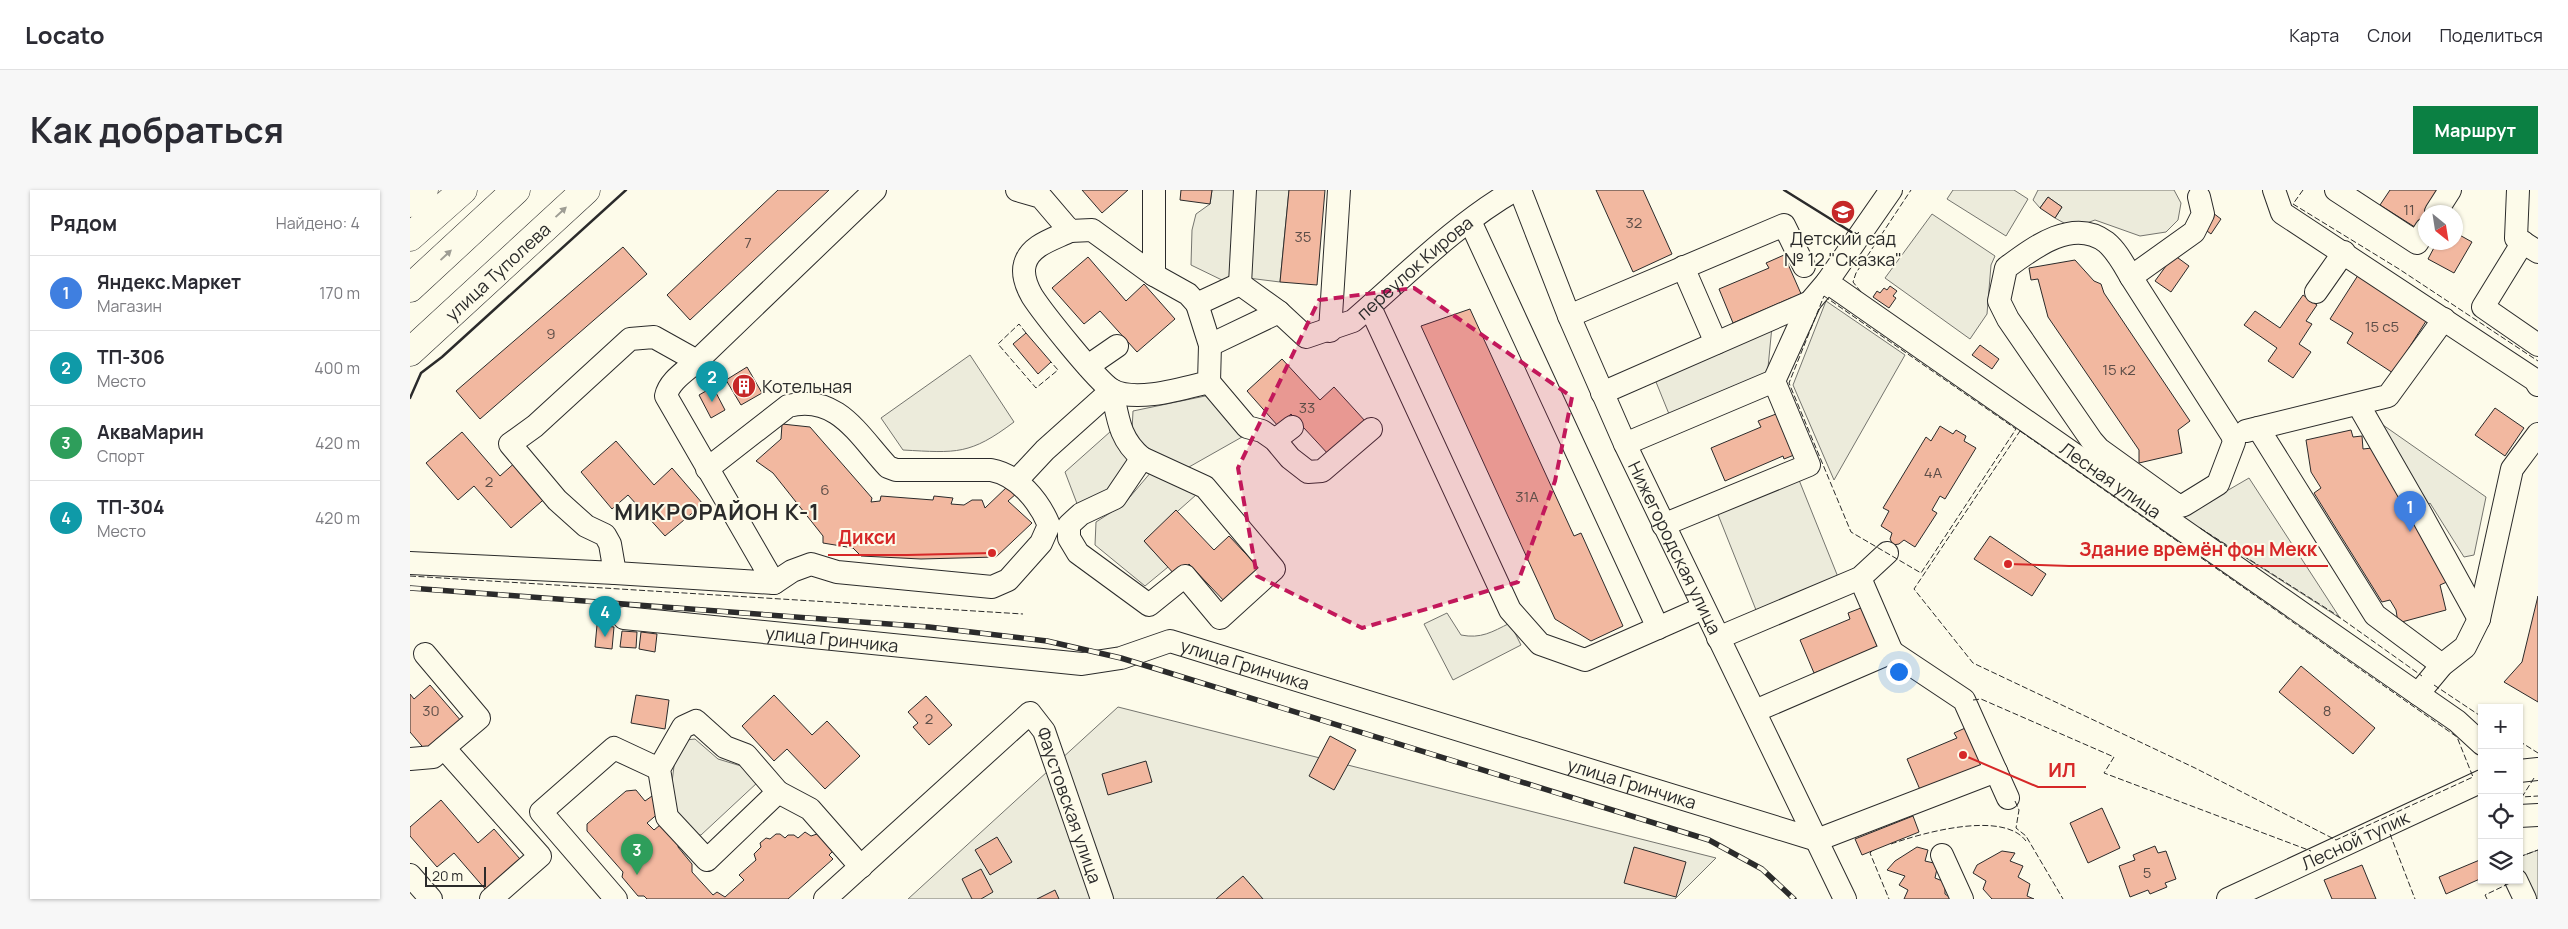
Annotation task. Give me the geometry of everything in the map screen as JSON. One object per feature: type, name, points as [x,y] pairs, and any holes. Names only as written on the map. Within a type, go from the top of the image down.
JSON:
[{"type":"main road","points":[[410,203],[424,190]]},
{"type":"main road","points":[[410,237],[463,190]]},
{"type":"main road","points":[[410,288],[516,190]]},
{"type":"main road","name":"улица Туполева","points":[[410,352],[586,190]]},
{"type":"street","points":[[774,583],[666,396],[667,389],[876,190]]},
{"type":"street","points":[[1017,190],[1041,192],[1070,231]]},
{"type":"street","points":[[1154,190],[1154,275]]},
{"type":"street","points":[[1197,304],[1240,284],[1245,190]]},
{"type":"street","points":[[1330,330],[1339,190]]},
{"type":"street","name":"переулок Кирова","points":[[1240,284],[1279,312],[1306,338],[1330,330],[1353,321],[1470,221],[1494,202],[1515,190]]},
{"type":"street","name":"Нижегородская улица","points":[[1520,190],[1569,316],[1662,525],[1755,711],[1845,899]]},
{"type":"street","points":[[1625,444],[1774,381],[1810,302],[1828,282],[1891,190]]},
{"type":"street","points":[[2274,190],[2282,213],[2344,252],[2535,380],[2538,385]]},
{"type":"street","points":[[2336,190],[2417,243],[2418,241]]},
{"type":"street","points":[[2440,205],[2450,190]]},
{"type":"street","points":[[2518,190],[2516,238],[2531,247],[2483,307],[2538,345]]},
{"type":"street","points":[[2131,277],[2194,232],[2203,214],[2203,192]]},
{"type":"street","points":[[1470,221],[1658,628]]},
{"type":"street","points":[[1569,316],[1784,225],[1804,266]]},
{"type":"street","points":[[1142,458],[1114,498],[1081,514],[1069,526],[1069,538],[1078,553],[1149,605],[1185,576],[1220,618],[1274,569],[1205,487],[1142,458],[1130,448],[1123,436],[1112,390],[1088,366],[1032,296],[1024,274],[1024,264],[1035,248],[1070,231],[1092,230],[1154,275],[1188,294],[1197,304],[1210,345],[1209,382],[1246,427],[1284,433],[1290,458],[1308,472],[1322,471],[1371,429]]},
{"type":"street","points":[[2069,234],[2095,236],[2108,243],[2232,435],[2234,442],[2218,484],[2184,505],[2170,510],[2092,441],[2008,319],[1999,301],[2006,268],[2052,238],[2069,234]]},
{"type":"street","points":[[2316,292],[2344,252]]},
{"type":"street","points":[[1683,267],[1716,344]]},
{"type":"street","name":"Лесная улица","points":[[1828,282],[2170,510],[2457,721],[2478,740]]},
{"type":"street","points":[[1602,393],[1810,302]]},
{"type":"street","points":[[1370,307],[1510,610],[1540,644],[1586,660],[1703,608]]},
{"type":"street","points":[[1210,345],[1279,312]]},
{"type":"street","points":[[2232,435],[2388,396],[2444,319]]},
{"type":"street","points":[[615,573],[610,544],[605,535],[586,526],[557,500],[510,444],[535,426],[630,339],[654,337],[697,361]]},
{"type":"street","points":[[1088,366],[1117,346]]},
{"type":"street","points":[[1662,525],[1809,466],[1774,381]]},
{"type":"street","points":[[1112,390],[1146,396],[1209,382]]},
{"type":"street","points":[[1017,480],[1045,450],[1112,390]]},
{"type":"street","points":[[410,562],[774,583],[792,570],[811,564],[836,572],[992,587],[1008,580],[1041,543],[1049,525],[1045,515],[1017,480],[1005,472],[991,470],[896,470],[888,467],[846,420],[825,406],[798,404],[782,410],[707,469]]},
{"type":"street","points":[[2358,404],[2478,618]]},
{"type":"street","points":[[2258,428],[2375,615],[2442,665]]},
{"type":"street","points":[[2418,694],[2442,665],[2465,647],[2478,618],[2512,470],[2538,434]]},
{"type":"street","points":[[1718,638],[1860,578],[1887,553]]},
{"type":"street","points":[[1860,578],[1892,652],[1964,700],[2008,798]]},
{"type":"street","name":"улица Гринчика","points":[[624,618],[1082,664],[1121,658],[1170,641],[1817,840]]},
{"type":"street","points":[[1755,711],[1892,652]]},
{"type":"street","points":[[410,759],[434,757],[479,718],[425,654]]},
{"type":"street","name":"Фаустовская улица","points":[[861,867],[1030,713],[1044,731],[1102,899]]},
{"type":"street","points":[[778,792],[707,860],[667,817],[659,769],[682,727],[696,720],[725,747],[746,755],[778,792],[810,809],[861,867],[825,899]]},
{"type":"street","points":[[444,748],[540,856],[491,899]]},
{"type":"street","points":[[616,899],[541,812],[614,748],[659,769]]},
{"type":"street","points":[[2523,771],[2538,769]]},
{"type":"street","points":[[1817,840],[1996,771]]},
{"type":"street","name":"Лесной тупик","points":[[2228,899],[2478,783]]},
{"type":"street","points":[[2523,816],[2538,815]]},
{"type":"street","points":[[1942,855],[1962,899]]},
{"type":"street","points":[[410,875],[431,899]]},
{"type":"street","points":[[2518,884],[2525,899]]},
{"type":"highlighted area","points":[[1414,288],[1572,397],[1555,481],[1518,582],[1362,628],[1257,576],[1238,468],[1319,300]]},
{"type":"shaded area","points":[[1212,190],[1289,190],[1280,282],[1240,277],[1226,282],[1191,265],[1192,230],[1196,214],[1210,204]]},
{"type":"shaded area","points":[[1953,190],[2014,190],[2028,199],[2006,236],[1947,199]]},
{"type":"shaded area","points":[[2038,190],[2174,190],[2181,203],[2178,220],[2166,232],[2140,236],[2095,220],[2073,228],[2055,218],[2062,207],[2048,197],[2040,208],[2033,200]]},
{"type":"shaded area","points":[[1932,214],[1995,256],[1991,265],[1987,314],[1970,339],[1885,278]]},
{"type":"shaded area","points":[[1826,301],[1905,355],[1834,480],[1793,385]]},
{"type":"shaded area","points":[[1772,326],[1767,378],[1671,419],[1654,377]]},
{"type":"shaded area","points":[[970,355],[1014,422],[986,441],[962,450],[937,452],[903,450],[881,418]]},
{"type":"shaded area","points":[[1210,395],[1242,437],[1189,467],[1170,462],[1156,455],[1132,431],[1133,411]]},
{"type":"shaded area","points":[[1120,423],[1142,458],[1081,514],[1065,472]]},
{"type":"shaded area","points":[[2383,425],[2486,497],[2474,555],[2464,557],[2430,503],[2420,512]]},
{"type":"shaded area","points":[[1157,465],[1205,487],[1144,541],[1168,567],[1145,586],[1095,545],[1096,522],[1124,504]]},
{"type":"shaded area","points":[[2249,478],[2340,618],[2182,517]]},
{"type":"shaded area","points":[[1799,480],[1838,577],[1756,610],[1717,512]]},
{"type":"shaded area","points":[[1447,613],[1461,635],[1481,635],[1510,623],[1521,645],[1453,680],[1424,624]]},
{"type":"shaded area","points":[[1118,707],[1716,858],[1675,899],[908,899]]},
{"type":"shaded area","points":[[695,739],[718,759],[751,769],[758,782],[701,835],[696,835],[669,806],[676,750],[686,740]]},
{"type":"shaded area","points":[[2538,850],[2538,899],[2535,899],[2522,884],[2523,856]]},
{"type":"building","points":[[778,190],[829,190],[690,320],[667,295]]},
{"type":"building","points":[[1082,190],[1128,190],[1102,213]]},
{"type":"building","points":[[1181,190],[1212,190],[1210,204],[1180,200]]},
{"type":"building","points":[[1289,190],[1325,190],[1317,285],[1280,282]]},
{"type":"building","points":[[1596,190],[1643,190],[1672,254],[1633,272]]},
{"type":"building","points":[[2390,190],[2444,190],[2432,205],[2418,205],[2418,229],[2380,205]]},
{"type":"building","points":[[2048,197],[2062,207],[2055,218],[2040,208]]},
{"type":"building","points":[[2213,213],[2221,219],[2211,234],[2203,228]]},
{"type":"building","points":[[2463,237],[2472,242],[2454,273],[2428,259],[2433,250],[2463,250]]},
{"type":"building","points":[[623,247],[647,274],[480,419],[456,391]]},
{"type":"building","points":[[1784,255],[1802,296],[1792,300],[1791,298],[1733,323],[1719,289],[1769,268],[1766,263]]},
{"type":"building","points":[[2174,255],[2189,266],[2171,292],[2155,281]]},
{"type":"building","points":[[1088,257],[1126,301],[1144,284],[1175,319],[1137,352],[1100,311],[1084,324],[1052,288]]},
{"type":"building","points":[[2075,260],[2094,281],[2101,284],[2104,293],[2190,421],[2178,430],[2182,453],[2139,463],[2139,450],[2048,317],[2038,279],[2031,280],[2029,268]]},
{"type":"building","points":[[2362,269],[2428,318],[2393,373],[2347,343],[2353,333],[2330,319]]},
{"type":"building","points":[[1890,286],[1897,291],[1893,296],[1896,298],[1889,308],[1873,297],[1877,291],[1880,293],[1884,288],[1887,290]]},
{"type":"building","points":[[2303,295],[2317,305],[2306,321],[2312,324],[2299,344],[2311,352],[2293,378],[2268,361],[2277,348],[2244,325],[2255,311],[2280,328]]},
{"type":"building","points":[[1470,309],[1574,536],[1581,533],[1623,626],[1591,641],[1555,619],[1421,326]]},
{"type":"building","points":[[1026,333],[1051,362],[1038,374],[1013,344]]},
{"type":"building","points":[[1980,345],[1999,359],[1992,369],[1972,355]]},
{"type":"building","points":[[1282,359],[1320,400],[1334,387],[1366,422],[1329,455],[1291,414],[1278,426],[1247,391]]},
{"type":"building","name":"Котельная","points":[[747,367],[762,393],[741,405],[726,380]]},
{"type":"building","points":[[713,387],[725,410],[711,418],[699,395]]},
{"type":"building","points":[[2495,408],[2524,428],[2505,456],[2475,435]]},
{"type":"building","points":[[1776,414],[1794,455],[1784,459],[1783,456],[1725,481],[1711,448],[1761,427],[1758,421]]},
{"type":"building","points":[[782,424],[810,427],[872,498],[871,502],[880,501],[881,496],[933,500],[934,496],[953,498],[951,504],[964,505],[972,500],[982,500],[985,508],[1009,485],[1017,493],[1008,501],[1032,523],[996,557],[921,559],[861,556],[853,548],[823,543],[823,536],[773,473],[756,461],[781,439]]},
{"type":"building","points":[[1940,426],[1953,434],[1956,430],[1966,436],[1964,441],[1976,448],[1945,499],[1940,496],[1932,510],[1937,513],[1915,547],[1904,540],[1899,544],[1893,545],[1890,539],[1892,533],[1881,526],[1889,511],[1883,508],[1926,437],[1931,441]]},
{"type":"building","points":[[2351,430],[2353,437],[2362,436],[2363,449],[2372,448],[2449,581],[2440,585],[2446,610],[2398,623],[2396,610],[2390,600],[2382,602],[2314,493],[2321,488],[2311,472],[2306,440]]},
{"type":"building","points":[[462,432],[500,476],[518,460],[549,495],[511,528],[474,486],[458,500],[426,463]]},
{"type":"building","points":[[616,441],[654,485],[672,468],[703,504],[665,536],[628,495],[612,509],[581,472]]},
{"type":"building","points":[[1176,510],[1214,550],[1229,536],[1262,571],[1227,604],[1189,564],[1176,576],[1144,541]]},
{"type":"building","points":[[1990,536],[2046,574],[2032,596],[1974,559]]},
{"type":"building","points":[[2538,596],[2538,702],[2504,682],[2522,662]]},
{"type":"building","points":[[1866,606],[1883,647],[1814,673],[1800,640],[1850,619],[1848,613]]},
{"type":"building","points":[[597,625],[614,627],[612,649],[595,647]]},
{"type":"building","points":[[622,631],[637,632],[636,648],[620,647]]},
{"type":"building","points":[[641,632],[657,634],[655,652],[639,649]]},
{"type":"building","points":[[2301,666],[2375,728],[2353,754],[2279,692]]},
{"type":"building","points":[[430,685],[462,722],[427,752],[410,732],[410,694],[414,699]]},
{"type":"building","points":[[636,695],[669,700],[665,729],[631,723]]},
{"type":"building","points":[[774,695],[812,735],[827,721],[860,756],[825,789],[787,749],[774,761],[742,726]]},
{"type":"building","points":[[926,696],[952,725],[929,745],[913,727],[918,723],[908,712]]},
{"type":"building","points":[[1972,725],[1990,766],[1921,792],[1907,759],[1957,738],[1954,733]]},
{"type":"building","points":[[1330,736],[1356,750],[1334,790],[1309,776]]},
{"type":"building","points":[[1146,761],[1152,782],[1108,795],[1102,774]]},
{"type":"building","points":[[636,790],[645,801],[652,796],[661,807],[660,812],[647,823],[654,830],[660,825],[666,832],[673,832],[679,840],[678,847],[692,864],[692,872],[713,895],[717,892],[725,897],[744,880],[739,875],[756,860],[754,854],[761,847],[760,843],[776,834],[780,834],[785,838],[788,835],[794,835],[798,838],[805,832],[811,836],[817,834],[836,848],[829,855],[833,859],[788,899],[647,899],[644,896],[638,896],[622,877],[623,872],[587,831],[587,824],[626,791]]},
{"type":"building","points":[[441,800],[478,843],[494,829],[526,866],[492,897],[454,853],[437,867],[410,836],[410,827]]},
{"type":"building","points":[[2102,808],[2120,848],[2088,863],[2070,823]]},
{"type":"building","points":[[1913,816],[1919,832],[1862,855],[1855,839]]},
{"type":"building","points":[[997,837],[1012,862],[990,875],[975,850]]},
{"type":"building","points":[[2155,846],[2158,853],[2166,851],[2176,879],[2165,883],[2167,887],[2150,894],[2148,890],[2130,897],[2119,866],[2135,860],[2133,855]]},
{"type":"building","points":[[1634,847],[1686,862],[1676,897],[1624,883]]},
{"type":"building","points":[[1917,847],[1928,850],[1925,861],[1938,864],[1935,878],[1945,882],[1945,894],[1952,899],[1904,899],[1908,890],[1899,885],[1905,876],[1887,870],[1895,861]]},
{"type":"building","points":[[2002,851],[2015,853],[2010,861],[2023,866],[2018,877],[2030,884],[2027,896],[2034,899],[1992,899],[1983,889],[1986,881],[1973,873],[1977,865]]},
{"type":"building","points":[[2478,861],[2478,880],[2446,894],[2439,877]]},
{"type":"building","points":[[2362,865],[2376,899],[2332,899],[2324,880]]},
{"type":"building","points":[[981,869],[993,892],[981,899],[972,899],[962,879]]},
{"type":"building","points":[[1243,876],[1263,899],[1216,899]]},
{"type":"building","points":[[1055,890],[1059,899],[1037,899]]},
{"type":"railway","points":[[410,588],[929,627],[1047,641],[1121,658],[1709,840],[1762,869],[1794,899]]},
{"type":"fence","points":[[1861,292],[1853,282],[1856,273],[1911,190]]},
{"type":"fence","points":[[2303,190],[2293,204],[2399,269],[2538,361]]},
{"type":"fence","points":[[1824,296],[2016,429],[1921,573],[1851,532],[1789,383],[1824,296]]},
{"type":"fence","points":[[1026,333],[1019,324],[998,344],[1036,388],[1058,370],[1051,362]]},
{"type":"fence","points":[[2020,431],[2457,737],[2473,777],[2336,840],[2195,768],[1973,663],[1914,589],[2020,431]]},
{"type":"fence","points":[[2200,528],[2332,612],[2422,676]]},
{"type":"fence","points":[[410,576],[1023,614]]},
{"type":"fence","points":[[2434,685],[2478,714]]},
{"type":"fence","points":[[1973,700],[1981,699],[2114,757],[2104,773],[2311,851]]},
{"type":"fence","points":[[2523,744],[2538,753]]},
{"type":"fence","points":[[2534,778],[2522,797],[2538,796]]},
{"type":"fence","points":[[2015,801],[2019,810],[2016,828],[2026,836],[2063,899]]},
{"type":"fence","points":[[1891,844],[1941,830],[1981,825],[2000,827],[2015,832],[2026,841]]},
{"type":"fence","points":[[2390,834],[2415,899]]},
{"type":"fence","points":[[2523,856],[2538,850]]},
{"type":"fence","points":[[1872,851],[1870,853],[1889,899]]},
{"type":"fence","points":[[2487,899],[2485,895],[2508,884]]},
{"type":"wall","points":[[410,398],[421,373],[442,357],[626,190]]},
{"type":"wall","points":[[1784,190],[1853,233]]},
{"type":"place","name":"Детский сад № 12 \"Сказка\"","points":[[1843,212]]},
{"type":"place","name":"Котельная","points":[[744,386]]},
{"type":"place","name":"ТП-306","points":[[712,402]]},
{"type":"place","name":"Яндекс.Маркет","points":[[2410,532]]},
{"type":"place","name":"Дикси","points":[[992,553]]},
{"type":"place","name":"Здание времён фон Мекк","points":[[2008,564]]},
{"type":"place","name":"ТП-304","points":[[605,637]]},
{"type":"place","name":"ИЛ","points":[[1963,755]]},
{"type":"place","name":"АкваМарин","points":[[637,875]]},
{"type":"district","name":"МИКРОРАЙОН К-1","points":[[717,512]]}]
